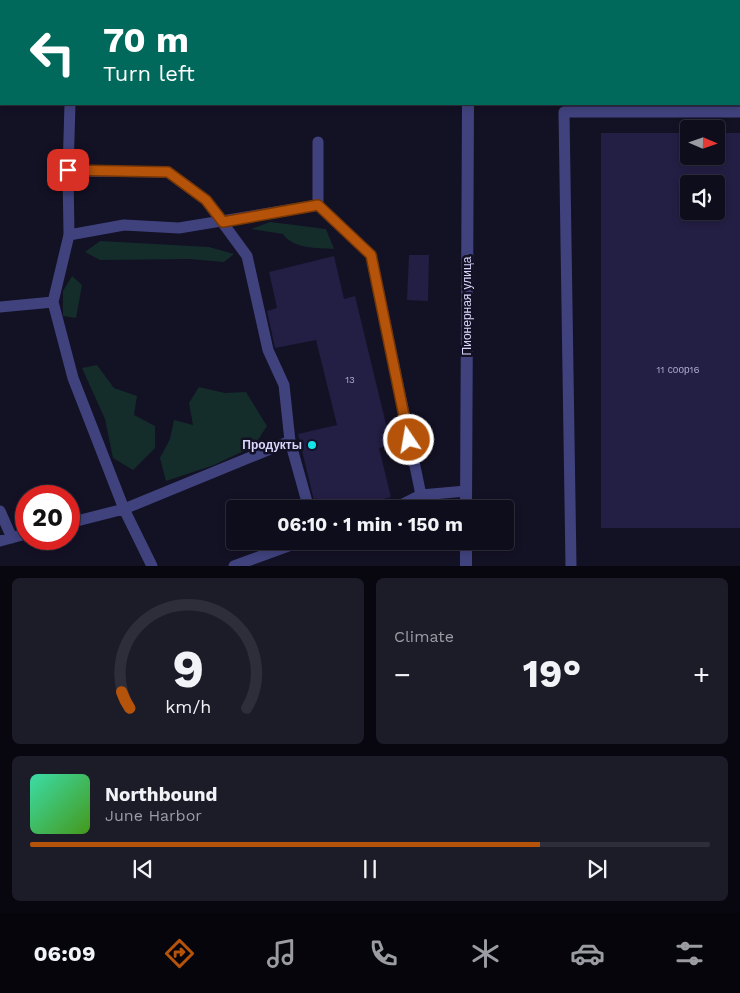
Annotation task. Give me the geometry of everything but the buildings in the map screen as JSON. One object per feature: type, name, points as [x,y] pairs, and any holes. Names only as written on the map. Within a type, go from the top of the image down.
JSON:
[{"type":"street","name":"Пионерная улица","points":[[466,500],[468,105]]},
{"type":"street","points":[[466,550],[466,566]]},
{"type":"lane","points":[[70,105],[69,235],[53,302],[73,378],[124,509],[152,566]]},
{"type":"lane","points":[[571,566],[564,112],[740,112]]},
{"type":"lane","points":[[318,142],[318,205],[371,255],[421,495]]},
{"type":"lane","points":[[68,170],[168,172],[206,200],[223,222],[246,256],[268,350],[284,385],[290,441],[307,500]]},
{"type":"lane","points":[[69,235],[124,225],[179,228],[318,205]]},
{"type":"lane","points":[[0,307],[53,302]]},
{"type":"lane","points":[[80,520],[124,509],[290,441]]},
{"type":"lane","points":[[411,500],[421,495],[466,491]]},
{"type":"lane","points":[[0,511],[12,538]]},
{"type":"lane","points":[[0,541],[15,537]]},
{"type":"lane","points":[[234,566],[278,550]]},
{"type":"green space","points":[[270,222],[326,229],[334,249],[306,247],[293,243],[283,234],[251,229]]},
{"type":"green space","points":[[100,241],[209,247],[234,254],[224,262],[190,259],[100,260],[85,252]]},
{"type":"green space","points":[[72,276],[82,285],[76,318],[63,316],[63,291]]},
{"type":"green space","points":[[97,365],[114,388],[137,396],[134,415],[155,426],[155,448],[133,470],[113,458],[105,419],[82,368]]},
{"type":"green space","points":[[199,387],[225,393],[246,392],[267,426],[254,446],[214,465],[166,481],[160,458],[170,439],[174,420],[193,425],[189,403]]},
{"type":"place","name":"Продукты","points":[[312,445]]},
{"type":"route","points":[[68,170],[168,172],[206,200],[223,222],[318,205],[371,255],[409,440]]}]
